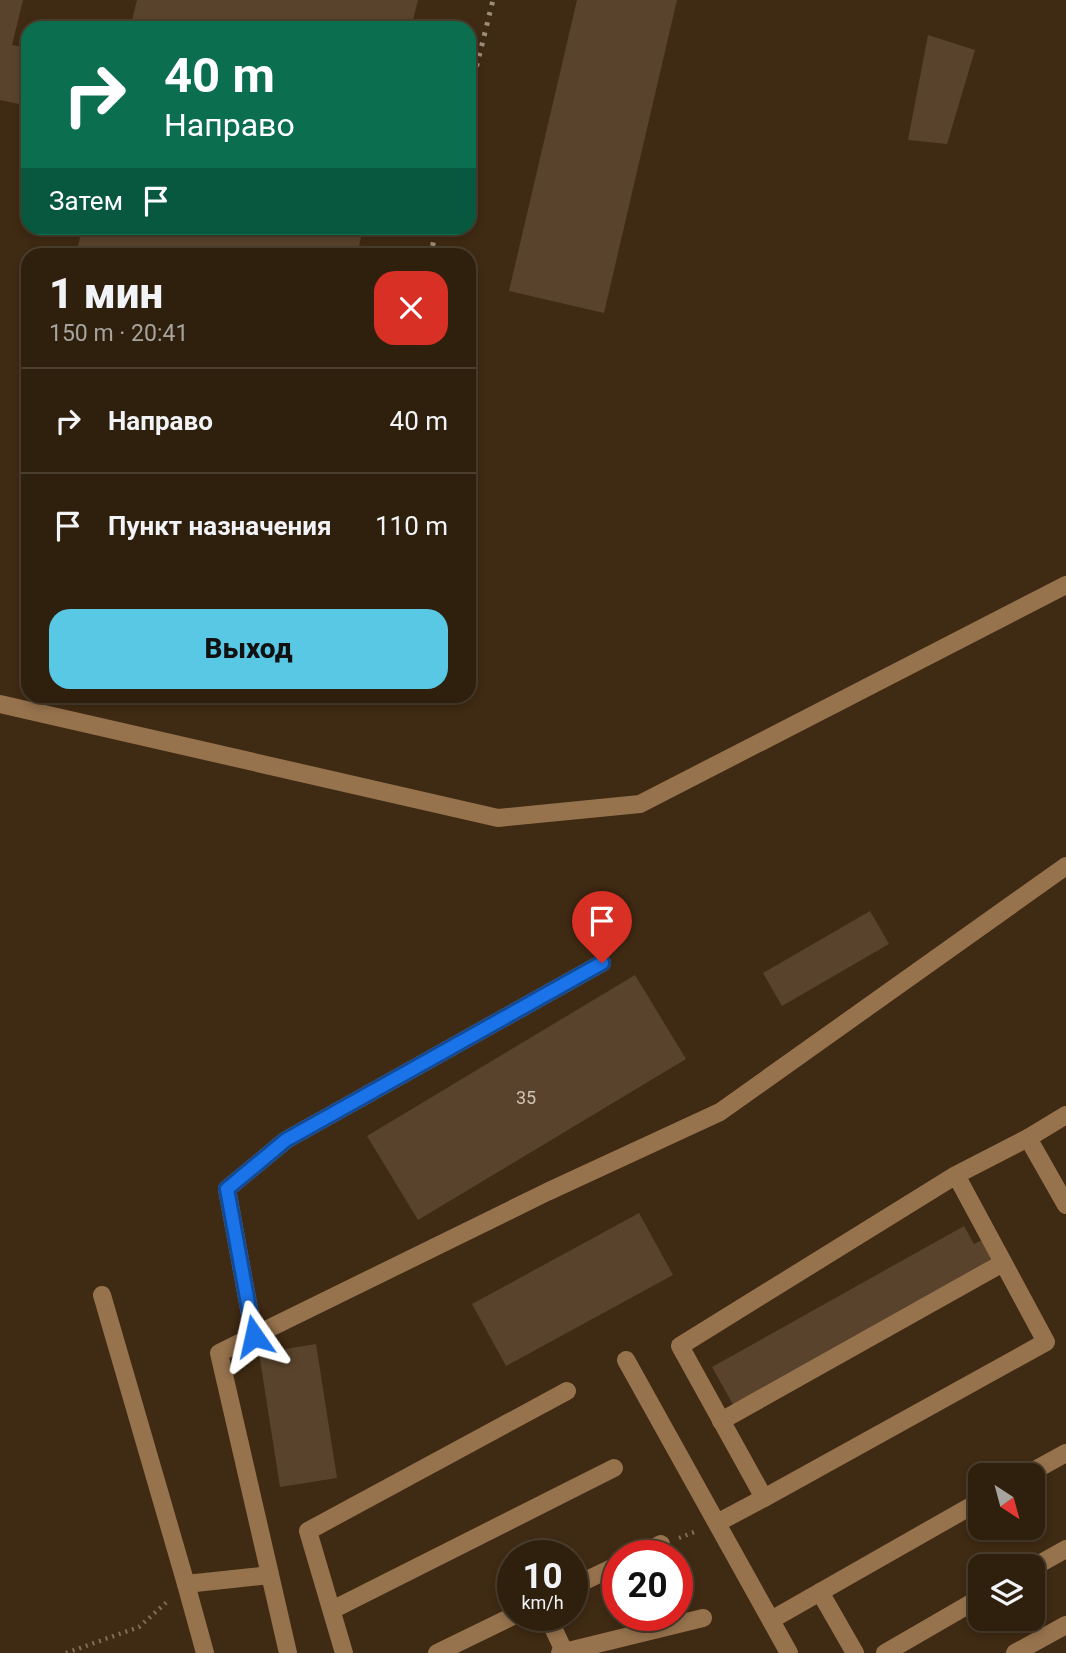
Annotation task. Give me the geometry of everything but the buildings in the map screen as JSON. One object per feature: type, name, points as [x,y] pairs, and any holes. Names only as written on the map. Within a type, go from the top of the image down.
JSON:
[{"type":"lane","points":[[0,704],[498,818],[640,804],[1066,585]]},
{"type":"lane","points":[[288,1653],[219,1353],[547,1192],[720,1111],[1066,866]]},
{"type":"lane","points":[[254,1336],[227,1189],[286,1140],[602,963]]},
{"type":"lane","points":[[764,1498],[680,1346],[956,1175],[1066,1115]]},
{"type":"lane","points":[[1028,1138],[1066,1205]]},
{"type":"lane","points":[[717,1523],[1046,1342],[956,1175]]},
{"type":"lane","points":[[721,1421],[1003,1263]]},
{"type":"lane","points":[[102,1295],[205,1653]]},
{"type":"lane","points":[[625,1360],[789,1653]]},
{"type":"lane","points":[[344,1653],[308,1531],[567,1391]]},
{"type":"lane","points":[[1045,1464],[1066,1452]]},
{"type":"lane","points":[[332,1610],[614,1468]]},
{"type":"lane","points":[[771,1620],[968,1508]]},
{"type":"lane","points":[[1045,1561],[1066,1549]]},
{"type":"lane","points":[[186,1584],[270,1575]]},
{"type":"lane","points":[[820,1592],[855,1653]]},
{"type":"lane","points":[[885,1653],[968,1605]]},
{"type":"lane","points":[[553,1631],[562,1652],[704,1618]]},
{"type":"lane","points":[[438,1653],[497,1624]]},
{"type":"lane","points":[[1015,1653],[1066,1625]]},
{"type":"path","points":[[672,1540],[717,1523]]},
{"type":"path","points":[[66,1653],[139,1628],[186,1584]]},
{"type":"railway","points":[[476,69],[493,0]]},
{"type":"railway","points":[[432,248],[435,235]]},
{"type":"route","points":[[254,1336],[227,1189],[286,1140],[602,963]]}]
